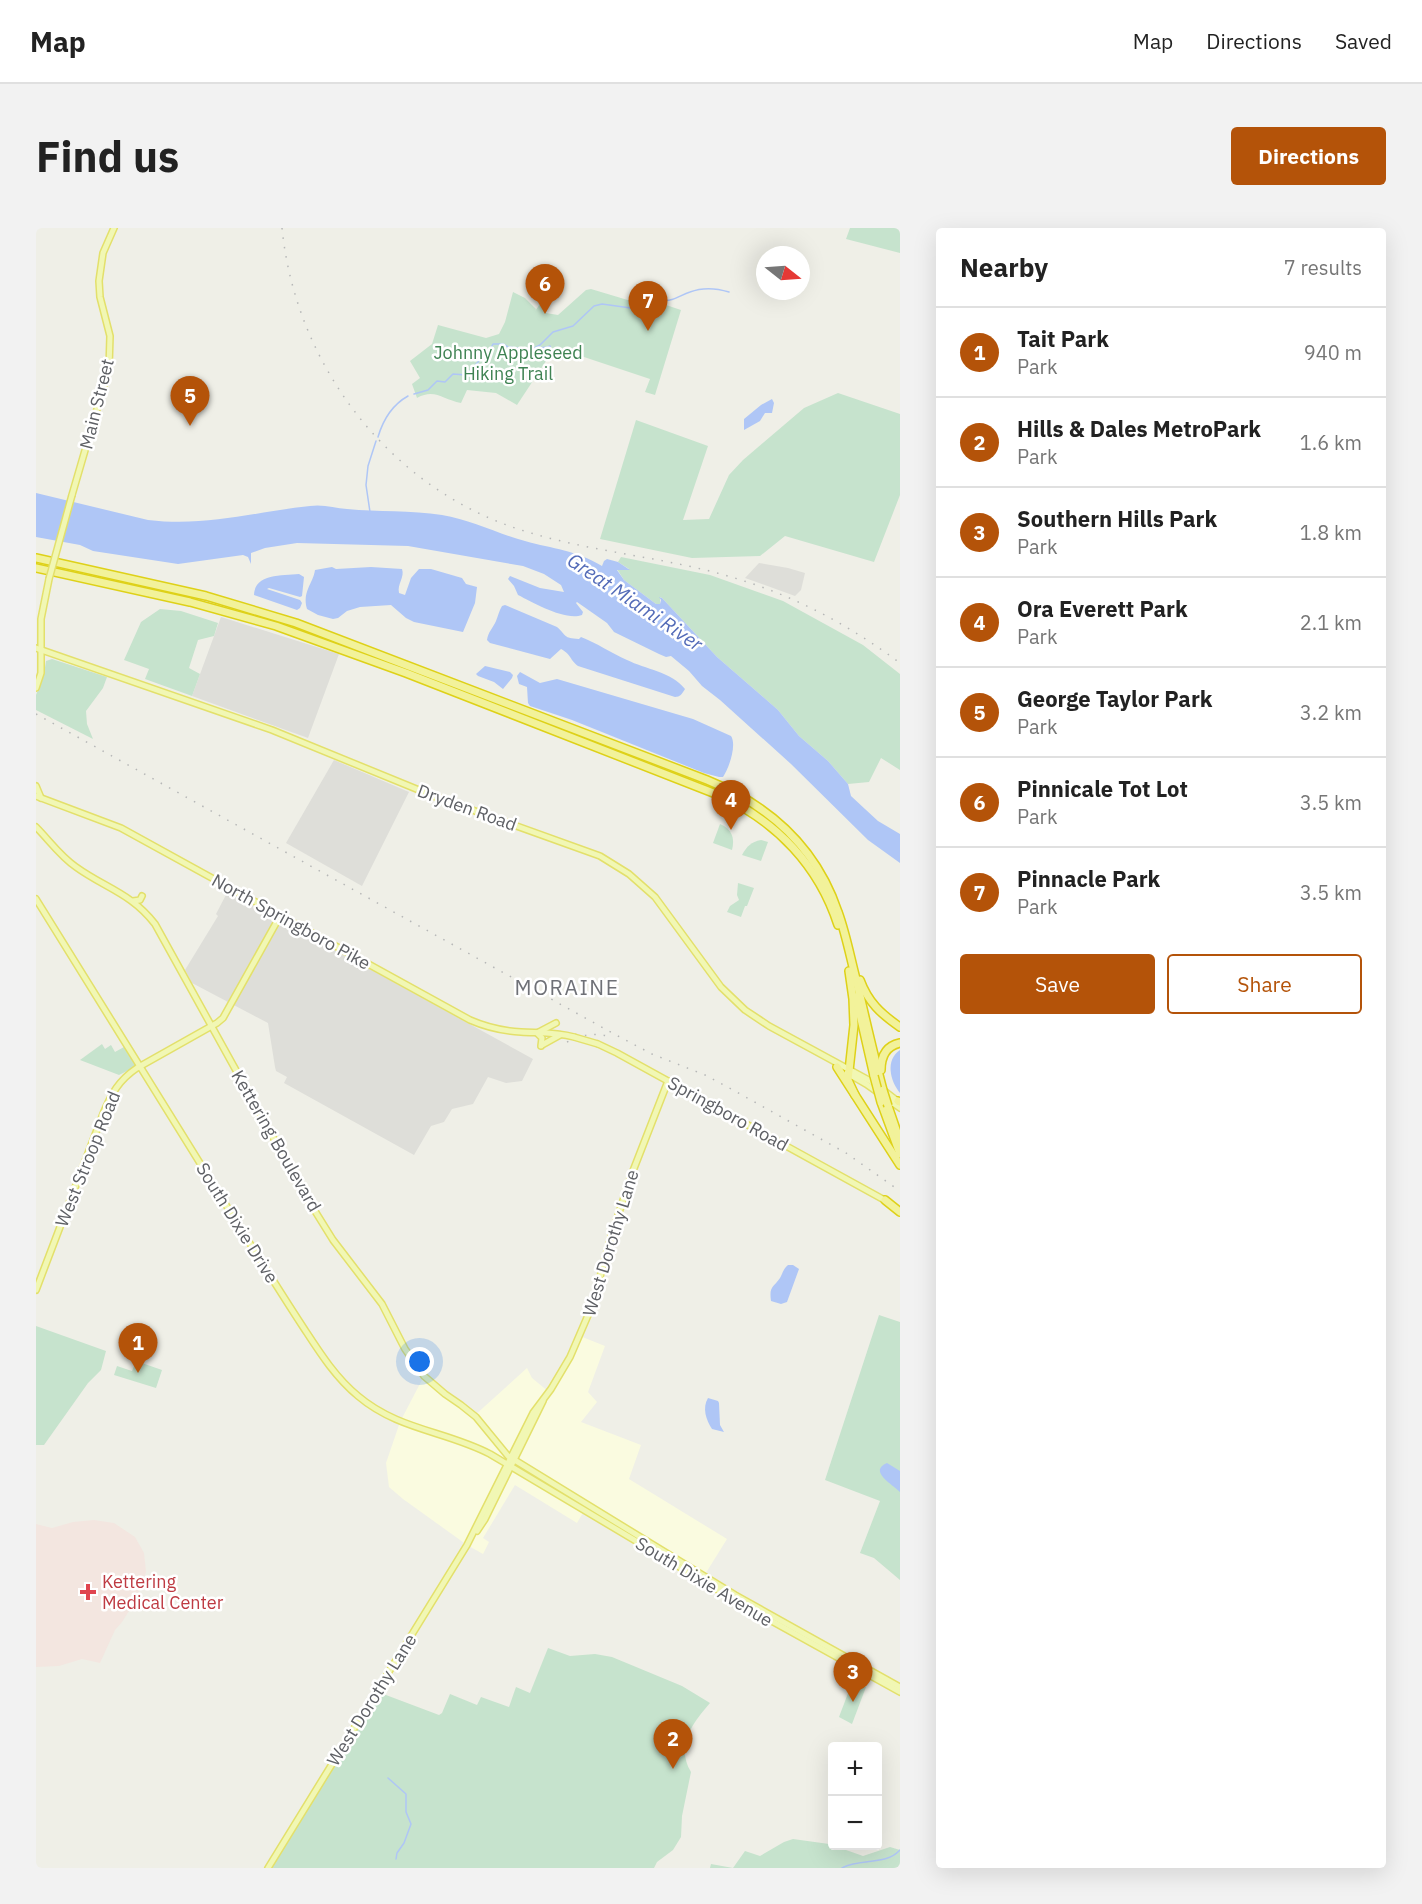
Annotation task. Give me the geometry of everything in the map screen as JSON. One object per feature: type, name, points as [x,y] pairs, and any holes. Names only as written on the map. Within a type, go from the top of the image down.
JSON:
[{"type":"highway","points":[[36,558],[206,596],[296,623],[733,791],[770,815],[802,847],[817,868],[830,892],[868,998],[881,1014],[900,1028]]},
{"type":"highway","points":[[36,568],[190,602],[276,626],[398,670],[729,799],[756,814],[798,852],[810,867],[831,907],[885,1104],[900,1142]]},
{"type":"highway","points":[[843,928],[885,1104],[900,1154]]},
{"type":"highway","points":[[849,971],[854,1007],[848,1082],[855,1095]]},
{"type":"highway","points":[[879,1079],[883,1055],[890,1046],[900,1043]]},
{"type":"highway","points":[[851,1054],[847,1062],[837,1065],[900,1165]]},
{"type":"highway","points":[[885,1200],[900,1210]]},
{"type":"main road","name":"Main Street","points":[[36,680],[40,607],[109,368],[110,337],[100,297],[99,281],[103,253],[114,228]]},
{"type":"main road","name":"Main Street","points":[[36,688],[42,663],[39,645]]},
{"type":"main road","name":"Dryden Road","points":[[39,645],[52,653],[261,726],[440,799],[600,856],[629,874],[655,897],[713,976],[737,1003],[765,1024],[849,1072],[874,1083],[899,1103]]},
{"type":"main road","points":[[39,645],[45,646],[52,653],[45,657],[42,663]]},
{"type":"main road","points":[[36,786],[38,795]]},
{"type":"main road","name":"North Springboro Pike","points":[[38,795],[121,828],[470,1020],[502,1030],[550,1033]]},
{"type":"main road","name":"Kettering Boulevard","points":[[36,827],[74,866],[133,901],[155,924],[306,1196],[333,1240],[386,1310],[410,1357],[435,1386],[476,1418],[497,1445],[513,1459]]},
{"type":"main road","points":[[133,901],[141,900],[142,896]]},
{"type":"main road","name":"South Dixie Drive","points":[[36,899],[142,1066],[280,1293],[339,1378],[364,1401],[396,1420],[470,1445],[490,1454],[507,1467]]},
{"type":"main road","name":"West Stroop Road","points":[[36,1290],[116,1087],[125,1077],[211,1026],[225,1015],[280,916]]},
{"type":"main road","points":[[556,1023],[537,1033],[542,1038],[541,1046],[562,1034]]},
{"type":"main road","name":"Springboro Road","points":[[550,1033],[598,1044],[668,1080],[885,1200]]},
{"type":"main road","name":"West Dorothy Lane","points":[[268,1868],[475,1532],[478,1531],[507,1467],[566,1365],[587,1320],[625,1191],[668,1080]]},
{"type":"main road","points":[[490,1454],[499,1451],[497,1445]]},
{"type":"main road","points":[[503,1451],[516,1451],[517,1459],[522,1465]]},
{"type":"main road","name":"South Dixie Avenue","points":[[513,1459],[767,1614],[900,1687]]},
{"type":"main road","name":"South Dixie Avenue","points":[[507,1467],[536,1481],[785,1629],[798,1634],[900,1692]]},
{"type":"main road","points":[[536,1481],[553,1489],[558,1487]]},
{"type":"main road","points":[[556,1494],[559,1492],[571,1495]]},
{"type":"main road","points":[[581,1502],[585,1511],[587,1509],[600,1513]]},
{"type":"shaded area","points":[[759,563],[805,573],[801,590],[795,596],[745,578]]},
{"type":"shaded area","points":[[221,617],[339,654],[308,738],[192,696]]},
{"type":"shaded area","points":[[334,760],[409,792],[362,886],[286,843]]},
{"type":"shaded area","points":[[228,891],[533,1059],[522,1081],[506,1083],[488,1077],[473,1104],[452,1109],[444,1122],[431,1126],[414,1155],[284,1083],[287,1077],[276,1071],[268,1023],[192,983],[185,970],[218,916],[216,914]]},
{"type":"shaded area","points":[[580,1336],[605,1346],[588,1392],[597,1402],[581,1422],[641,1445],[629,1479],[727,1539],[704,1576],[587,1506],[577,1523],[515,1485],[483,1538],[489,1542],[483,1554],[467,1545],[389,1487],[386,1463],[400,1422],[424,1376],[474,1416],[527,1368],[532,1378],[549,1392]]},
{"type":"shaded area","name":"Kettering Medical Center","points":[[94,1520],[114,1523],[135,1537],[144,1553],[146,1571],[144,1581],[134,1603],[115,1630],[100,1663],[82,1659],[59,1666],[36,1667],[36,1524],[52,1528],[73,1522]]},
{"type":"green space","points":[[850,228],[900,228],[900,253],[846,239]]},
{"type":"green space","name":"Johnny Appleseed Hiking Trail","points":[[591,289],[631,302],[666,305],[681,310],[655,395],[645,392],[650,379],[569,352],[548,358],[517,405],[496,393],[467,390],[461,403],[434,394],[417,398],[412,384],[420,378],[410,361],[432,344],[438,325],[486,338],[499,334],[505,322],[513,292],[525,298],[536,309],[535,311],[543,300],[547,302],[546,313],[558,315],[586,290]]},
{"type":"green space","points":[[838,393],[900,414],[900,495],[874,562],[785,536],[760,556],[692,558],[600,539],[636,420],[708,446],[683,520],[709,519],[729,475],[743,460],[804,408]]},
{"type":"green space","points":[[621,557],[710,575],[783,601],[863,645],[900,674],[900,770],[881,758],[869,782],[848,784],[828,761],[799,736],[778,710],[717,657],[662,598],[660,597],[660,605],[656,604],[624,580],[617,569],[629,569],[618,562]]},
{"type":"green space","points":[[160,609],[181,611],[218,623],[214,636],[198,640],[189,668],[200,674],[192,696],[145,679],[149,669],[124,660],[141,622]]},
{"type":"green space","points":[[52,659],[107,677],[103,688],[86,711],[87,724],[93,739],[36,710],[36,695],[46,661]]},
{"type":"green space","points":[[720,824],[732,834],[732,850],[713,843]]},
{"type":"green space","points":[[761,840],[768,842],[761,861],[742,855],[750,845]]},
{"type":"green space","points":[[738,883],[754,888],[741,917],[727,912],[730,906],[739,900]]},
{"type":"green space","points":[[102,1044],[105,1049],[111,1045],[115,1052],[124,1047],[137,1066],[119,1075],[80,1060]]},
{"type":"green space","points":[[879,1315],[900,1322],[900,1580],[874,1558],[860,1553],[880,1501],[825,1480]]},
{"type":"green space","points":[[36,1326],[106,1351],[101,1370],[88,1383],[44,1445],[36,1445]]},
{"type":"green space","points":[[136,1361],[162,1370],[156,1388],[114,1375],[117,1366],[132,1371]]},
{"type":"green space","points":[[548,1648],[570,1656],[595,1654],[612,1657],[682,1686],[710,1703],[692,1727],[685,1744],[685,1753],[691,1772],[682,1816],[681,1837],[673,1850],[657,1862],[654,1868],[268,1868],[378,1692],[439,1715],[450,1694],[477,1705],[481,1697],[509,1707],[516,1687],[530,1693]]},
{"type":"green space","points":[[853,1680],[866,1687],[852,1724],[839,1717]]},
{"type":"green space","points":[[793,1839],[828,1844],[828,1850],[846,1850],[863,1856],[890,1847],[900,1850],[900,1868],[733,1868],[745,1851],[760,1856]]},
{"type":"green space","points":[[711,1864],[733,1868],[710,1868]]},
{"type":"water","points":[[772,399],[774,403],[772,413],[765,413],[760,421],[744,430],[744,419]]},
{"type":"water","name":"Great Miami River","points":[[36,493],[148,520],[170,522],[230,518],[315,506],[430,513],[463,520],[514,538],[574,553],[602,566],[607,559],[618,562],[630,570],[617,570],[624,580],[656,604],[660,604],[659,597],[662,598],[717,657],[778,710],[799,736],[828,761],[848,784],[851,796],[878,821],[900,834],[900,863],[868,840],[791,764],[671,656],[666,657],[614,632],[607,623],[577,602],[583,612],[582,615],[567,616],[541,606],[518,595],[508,579],[510,576],[540,588],[564,592],[561,585],[544,574],[523,566],[408,546],[297,543],[265,548],[251,553],[251,564],[248,557],[243,555],[178,564],[93,551],[80,545],[36,537]]},
{"type":"water","points":[[332,567],[336,569],[371,567],[402,569],[399,593],[405,595],[411,578],[419,569],[431,569],[462,578],[466,584],[477,587],[475,603],[463,632],[414,622],[391,605],[360,607],[333,619],[307,609],[306,603],[307,592],[315,570]]},
{"type":"water","points":[[299,574],[304,577],[300,597],[267,589],[300,600],[302,603],[297,610],[254,595],[259,583],[264,579]]},
{"type":"water","points":[[505,605],[557,627],[568,637],[579,639],[581,637],[627,660],[666,675],[680,683],[685,689],[681,695],[675,697],[578,666],[561,649],[550,659],[490,643],[487,640],[488,635],[502,606]]},
{"type":"water","points":[[485,666],[510,672],[513,675],[512,678],[503,689],[476,674]]},
{"type":"water","points":[[520,672],[540,683],[557,679],[693,719],[731,736],[733,751],[723,777],[704,773],[572,720],[530,706],[527,687],[519,684],[517,676]]},
{"type":"water","points":[[900,1050],[900,1093],[892,1077],[891,1065],[895,1054]]},
{"type":"water","points":[[788,1265],[799,1269],[787,1302],[781,1304],[771,1301],[772,1288]]},
{"type":"water","points":[[708,1398],[719,1403],[720,1425],[724,1432],[712,1429],[708,1422],[705,1410]]},
{"type":"water","points":[[887,1463],[900,1471],[900,1492],[881,1474],[882,1466]]},
{"type":"waterway","points":[[643,309],[653,309],[662,300],[673,299],[700,289],[729,292]]},
{"type":"waterway","points":[[536,347],[553,332],[573,326],[594,306],[602,304],[638,309]]},
{"type":"waterway","points":[[414,394],[428,390],[437,381],[445,382],[453,374],[466,375],[479,361],[479,354],[489,352],[493,344],[503,344],[532,353],[533,348],[550,346],[552,354],[559,353],[563,359]]},
{"type":"waterway","points":[[378,437],[389,414],[408,396]]},
{"type":"waterway","points":[[370,512],[366,485],[368,466],[376,441]]},
{"type":"waterway","points":[[388,1778],[406,1794],[406,1812],[411,1824],[396,1859]]},
{"type":"waterway","points":[[842,1868],[856,1863],[887,1858],[900,1850]]},
{"type":"railway","points":[[282,228],[291,280],[308,330],[331,376],[360,419],[396,457],[436,489],[482,514],[531,533],[718,573],[765,588],[826,616],[864,638],[900,663]]},
{"type":"railway","points":[[36,714],[616,1035],[652,1054],[705,1075],[733,1090],[846,1153],[900,1191]]},
{"type":"railway","points":[[567,1042],[588,1035],[611,1037]]},
{"type":"place","name":"Pinnicale Tot Lot","points":[[545,314]]},
{"type":"place","name":"Pinnacle Park","points":[[648,331]]},
{"type":"place","name":"George Taylor Park","points":[[190,426]]},
{"type":"place","name":"Ora Everett Park","points":[[731,830]]},
{"type":"place","name":"Tait Park","points":[[138,1373]]},
{"type":"place","name":"Kettering Medical Center","points":[[88,1592]]},
{"type":"place","name":"Southern Hills Park","points":[[853,1702]]},
{"type":"place","name":"Hills & Dales MetroPark","points":[[673,1769]]},
{"type":"district","name":"MORAINE","points":[[567,988]]}]
